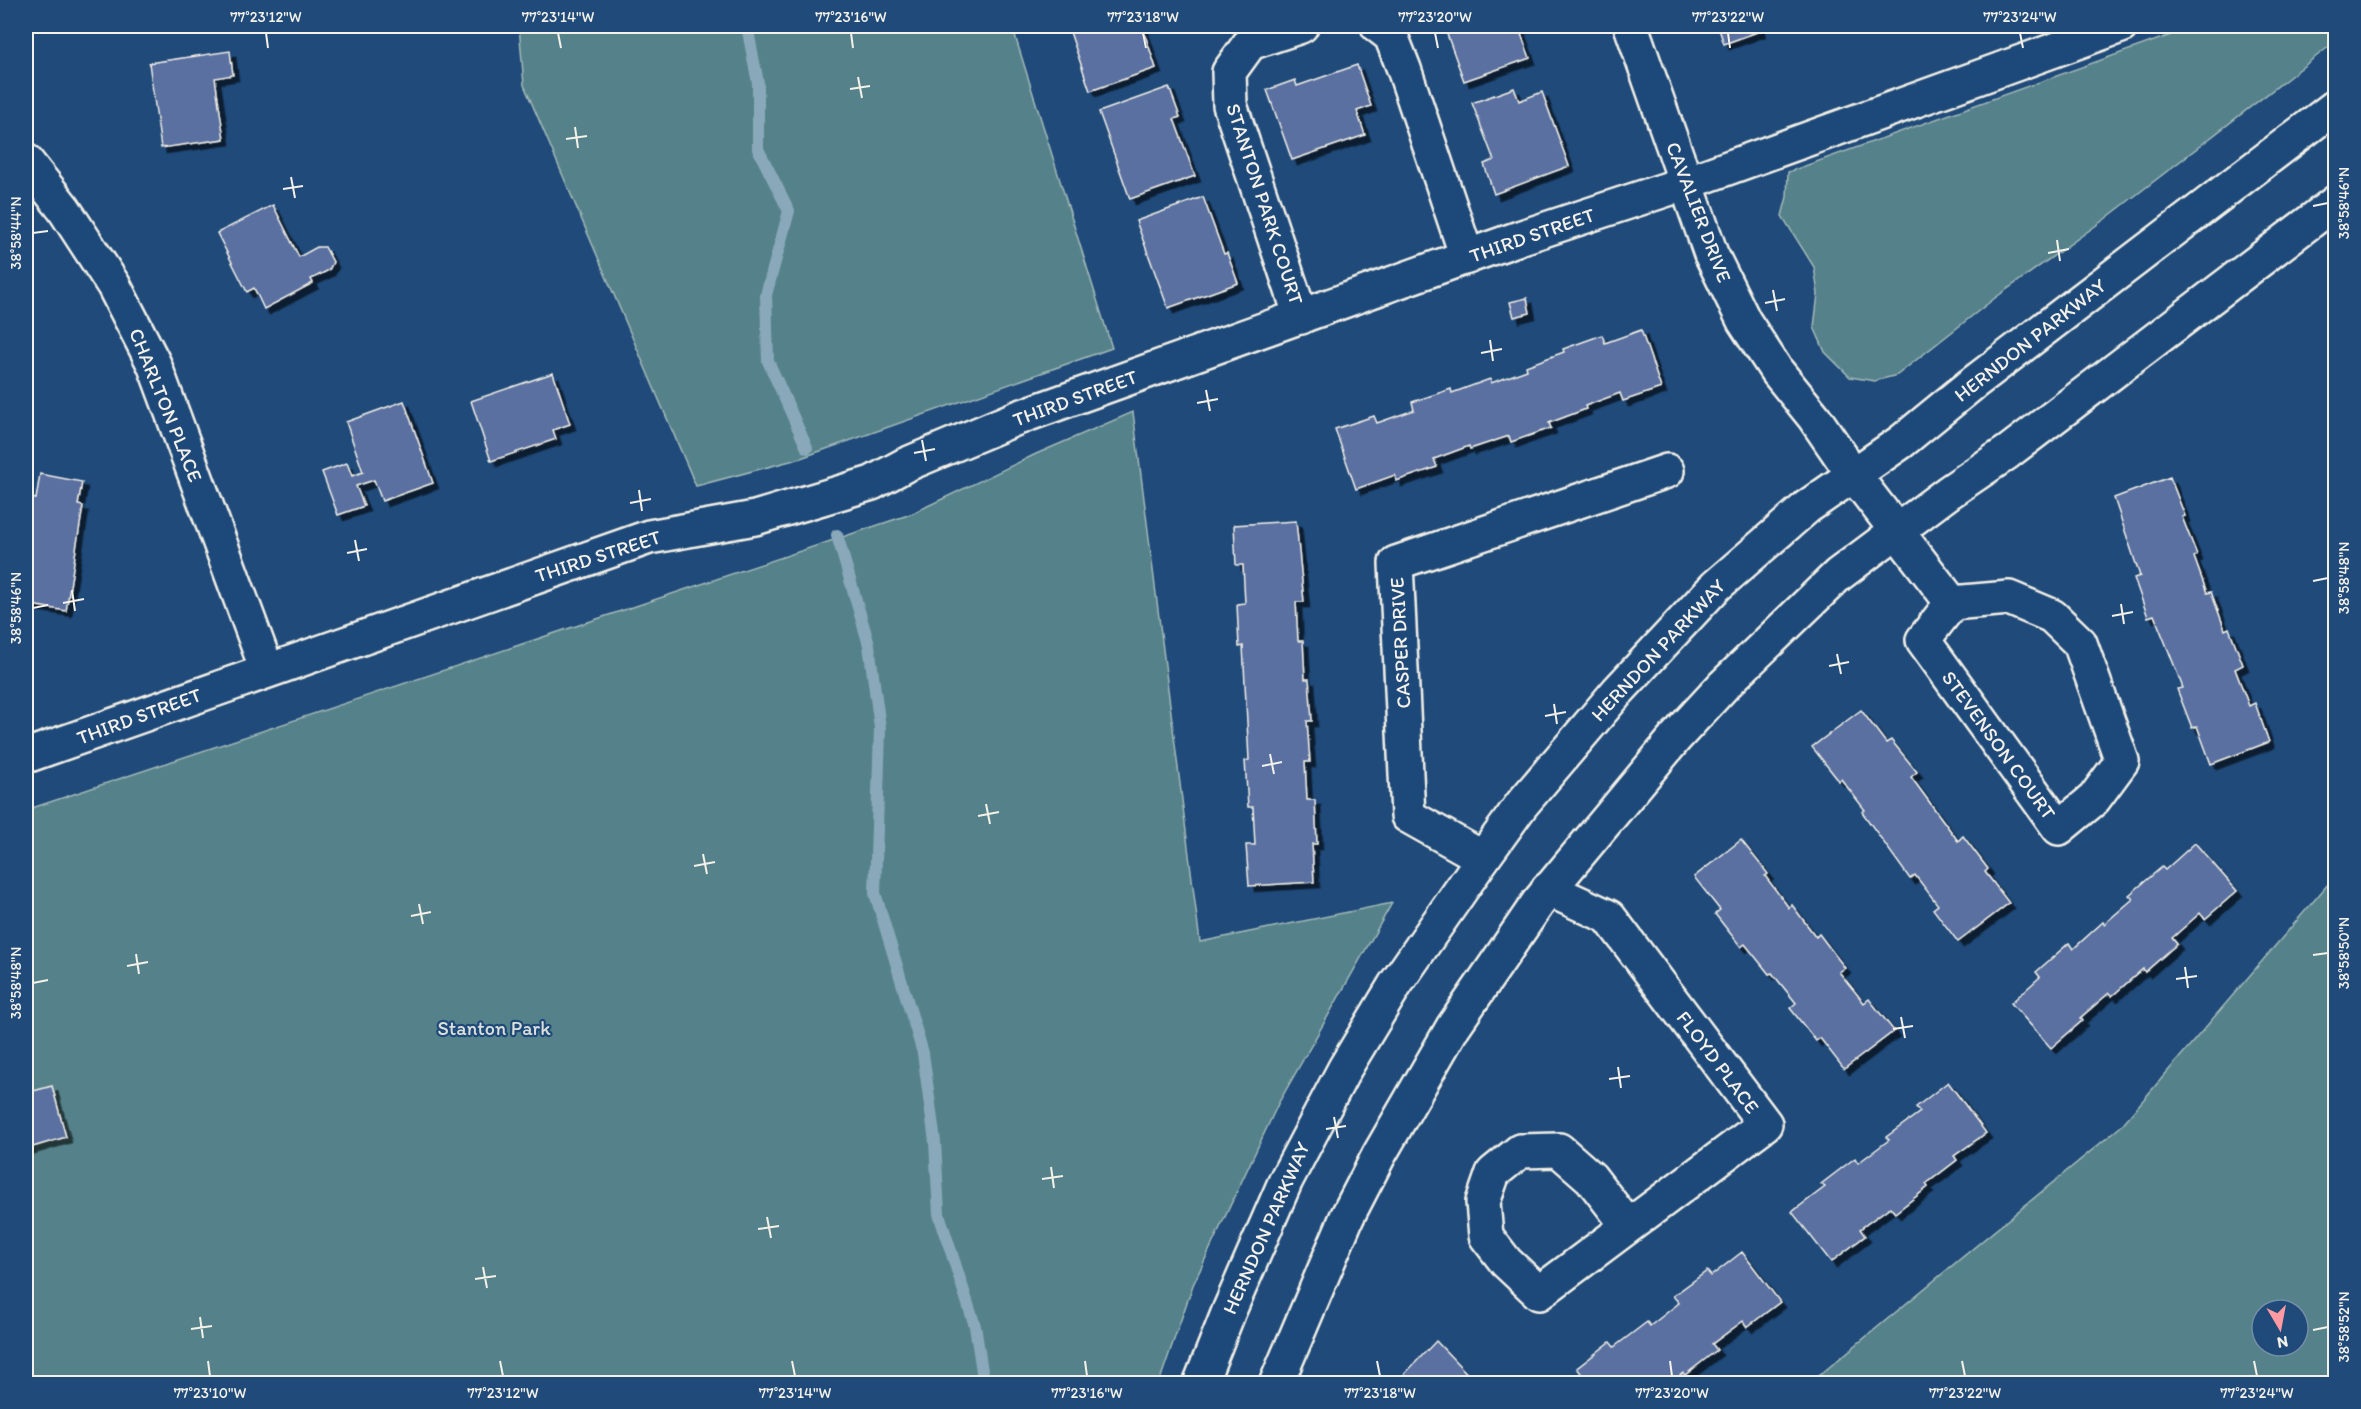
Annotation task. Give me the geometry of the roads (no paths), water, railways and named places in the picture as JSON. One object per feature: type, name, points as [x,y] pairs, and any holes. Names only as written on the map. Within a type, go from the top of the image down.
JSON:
[{"type":"street","name":"STANTON PARK COURT","points":[[1301,26],[1250,43],[1229,72],[1230,105],[1301,317]]},
{"type":"street","points":[[1378,26],[1391,36],[1467,257]]},
{"type":"street","name":"CAVALIER DRIVE","points":[[1631,26],[1711,254],[1744,321],[1776,370],[1814,417],[1853,474]]},
{"type":"street","name":"THIRD STREET","points":[[26,756],[649,537],[755,518],[872,483],[905,465],[1017,418],[1467,257],[1686,183],[2121,26]]},
{"type":"street","name":"HERNDON PARKWAY","points":[[1200,1383],[1286,1180],[1319,1115],[1395,985],[1522,804],[1618,691],[1716,586],[1777,531],[1853,474],[1901,442],[1982,376],[2336,106]]},
{"type":"street","name":"CHARLTON PLACE","points":[[26,161],[64,209],[114,286],[154,364],[267,670]]},
{"type":"street","points":[[1276,1383],[1347,1217],[1378,1155],[1453,1027],[1548,889],[1676,737],[1724,685],[1825,585],[1896,531],[2008,452],[2336,202]]},
{"type":"street","name":"CASPER DRIVE","points":[[1483,858],[1408,816],[1396,563],[1667,471]]},
{"type":"street","points":[[1853,474],[1952,603]]},
{"type":"street","name":"STEVENSON COURT","points":[[2009,598],[2052,616],[2080,643],[2122,761],[2094,799],[2059,828],[1923,640],[1952,603],[2009,598]]},
{"type":"street","name":"FLOYD PLACE","points":[[1548,889],[1609,917],[1765,1124],[1539,1293],[1506,1262],[1486,1236],[1482,1202],[1493,1173],[1520,1150],[1559,1150],[1591,1178],[1628,1226]]},
{"type":"waterway","points":[[747,26],[758,83],[758,149],[789,211],[766,295],[768,361],[807,448]]},
{"type":"waterway","points":[[837,535],[869,645],[880,728],[875,893],[923,1053],[935,1142],[939,1214],[975,1326],[984,1384]]},
{"type":"park label","name":"Stanton Park","points":[[494,1028]]}]
